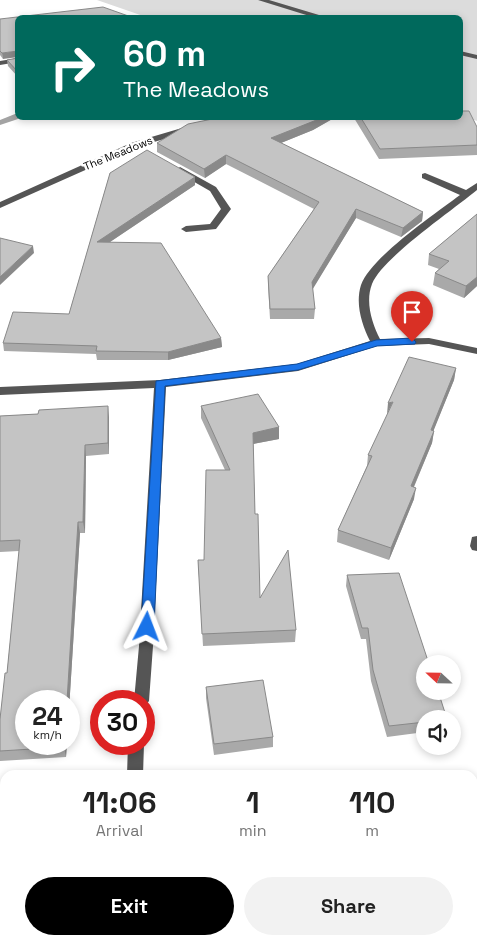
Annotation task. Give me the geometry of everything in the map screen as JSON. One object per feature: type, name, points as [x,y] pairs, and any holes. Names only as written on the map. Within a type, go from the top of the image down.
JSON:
[{"type":"street","points":[[261,0],[315,15]]},
{"type":"street","points":[[463,54],[477,57]]},
{"type":"street","points":[[0,63],[15,60]]},
{"type":"street","name":"The Meadows","points":[[0,205],[134,145],[177,131],[204,125]]},
{"type":"street","points":[[134,145],[148,152]]},
{"type":"street","points":[[169,164],[213,189],[226,209],[213,227],[186,229]]},
{"type":"street","points":[[425,176],[467,194]]},
{"type":"street","points":[[376,343],[367,325],[366,302],[368,283],[383,262],[477,186]]},
{"type":"street","points":[[0,391],[160,384],[298,367],[376,343],[429,341],[477,351]]},
{"type":"street","points":[[141,690],[146,646],[160,384]]},
{"type":"street","points":[[477,541],[477,546]]},
{"type":"street","points":[[135,770],[136,755]]},
{"type":"shaded area","points":[[97,0],[477,0],[477,121],[463,116],[463,15],[140,15]]},
{"type":"building","points":[[103,7],[126,15],[34,15]]},
{"type":"building","points":[[15,17],[15,51],[2,53],[0,51],[0,19]]},
{"type":"building","points":[[15,59],[15,69],[7,60]]},
{"type":"building","points":[[463,111],[469,111],[477,127],[477,145],[380,149],[362,120],[463,120]]},
{"type":"building","points":[[207,120],[316,120],[271,138],[423,212],[403,228],[356,209],[312,282],[315,309],[270,309],[268,276],[319,202],[226,155],[204,169],[157,143],[188,124]]},
{"type":"building","points":[[147,150],[195,177],[97,242],[161,243],[221,338],[168,352],[96,351],[97,346],[3,343],[13,312],[69,314],[110,173]]},
{"type":"building","points":[[477,214],[477,277],[466,286],[435,273],[449,261],[429,254]]},
{"type":"building","points":[[0,238],[33,246],[0,277]]},
{"type":"building","points":[[409,357],[456,368],[431,430],[434,431],[411,486],[416,488],[391,548],[338,530],[372,456],[368,455],[393,402],[388,403]]},
{"type":"building","points":[[258,394],[279,427],[253,433],[255,514],[258,514],[260,598],[288,550],[296,630],[202,634],[198,560],[204,560],[206,470],[230,470],[201,406]]},
{"type":"building","points":[[108,406],[108,443],[85,445],[83,522],[78,522],[68,690],[15,690],[15,750],[0,751],[0,719],[5,673],[7,673],[20,540],[0,541],[0,416],[38,414],[39,410]]},
{"type":"building","points":[[399,573],[426,655],[416,655],[416,700],[441,700],[444,710],[416,710],[416,723],[389,726],[373,670],[368,628],[362,628],[347,575]]},
{"type":"building","points":[[263,680],[273,737],[214,744],[206,687]]},
{"type":"waterway","points":[[0,123],[15,117]]},
{"type":"route","points":[[147,627],[160,384],[298,367],[376,343],[412,342]]}]
